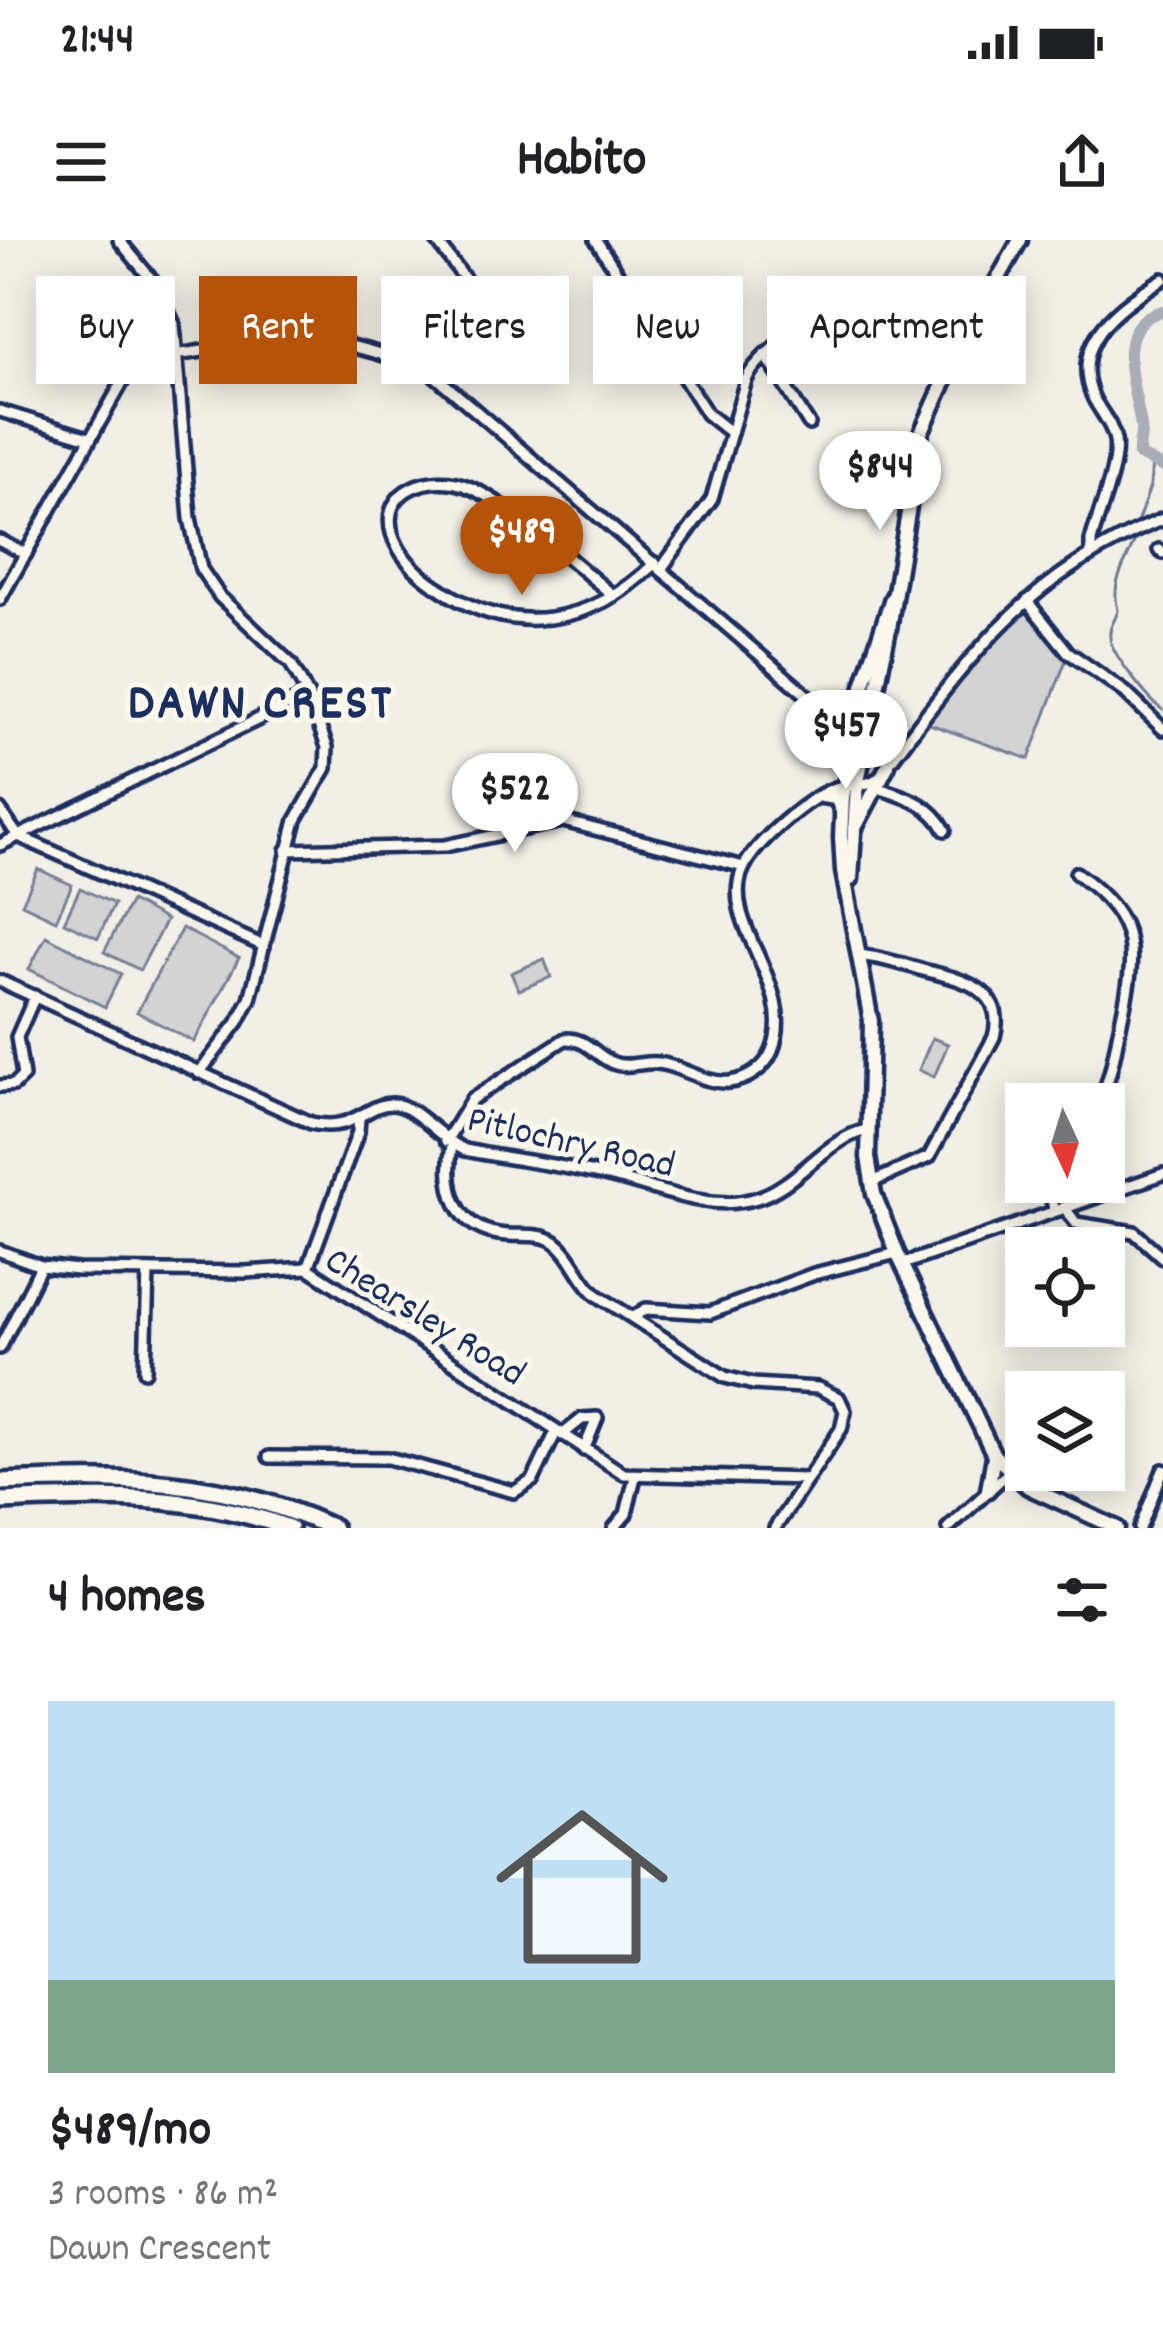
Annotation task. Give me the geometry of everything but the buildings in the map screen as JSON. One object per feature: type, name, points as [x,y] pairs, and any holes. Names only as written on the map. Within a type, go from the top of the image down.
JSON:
[{"type":"highway","points":[[0,1482],[119,1478],[182,1482],[256,1498],[333,1528]]},
{"type":"highway","points":[[0,1501],[115,1496],[167,1499],[221,1508],[289,1528]]},
{"type":"main road","points":[[1000,276],[1020,240]]},
{"type":"main road","points":[[849,898],[851,786],[861,728],[892,598],[921,433],[943,384]]},
{"type":"main road","points":[[852,836],[890,762],[874,763],[861,728]]},
{"type":"main road","points":[[865,748],[842,813],[841,854],[872,1036],[867,1130],[872,1182],[900,1258],[994,1456],[1005,1468]]},
{"type":"main road","points":[[822,796],[836,798],[842,813]]},
{"type":"main road","points":[[988,1490],[994,1456]]},
{"type":"main road","points":[[1039,1491],[1117,1528]]},
{"type":"street","points":[[119,240],[164,298],[173,319],[190,518],[201,568],[220,597],[291,664],[326,741],[327,763],[300,811],[243,1015],[199,1073]]},
{"type":"street","points":[[436,240],[463,276]]},
{"type":"street","points":[[596,240],[707,414],[731,433]]},
{"type":"street","points":[[1091,555],[1115,447],[1112,428],[1092,394],[1088,353],[1108,321],[1163,279]]},
{"type":"street","points":[[0,599],[127,370],[144,358],[281,334],[409,362],[445,383],[830,716],[861,728]]},
{"type":"street","points":[[614,596],[510,513],[464,485],[422,483],[400,496],[392,510],[393,536],[414,569],[458,601],[518,621],[546,620],[614,596],[658,566],[707,509],[750,372],[765,354],[809,424]]},
{"type":"street","points":[[0,411],[89,438]]},
{"type":"street","points":[[775,1528],[844,1423],[839,1398],[818,1388],[730,1380],[588,1287],[553,1241],[493,1233],[465,1218],[448,1184],[449,1143],[472,1099],[565,1039],[585,1043],[618,1065],[658,1063],[721,1082],[744,1078],[762,1067],[775,1042],[779,1013],[737,889],[744,867],[762,842],[822,796],[875,781],[973,652],[1027,601],[1091,555],[1163,519]]},
{"type":"street","points":[[0,541],[26,554]]},
{"type":"street","points":[[1027,601],[1067,652],[1125,692],[1163,729]]},
{"type":"street","points":[[0,845],[308,695]]},
{"type":"street","points":[[878,788],[921,803],[936,814],[945,830]]},
{"type":"street","points":[[0,810],[19,836],[264,946]]},
{"type":"street","points":[[287,850],[445,846],[563,821],[744,867]]},
{"type":"street","points":[[1076,873],[1121,919],[1133,960],[1107,1083]]},
{"type":"street","points":[[859,955],[980,988],[997,1018],[994,1037],[935,1149],[919,1165],[872,1182]]},
{"type":"street","name":"Pitlochry Road","points":[[0,981],[311,1123],[335,1126],[396,1104],[449,1143],[724,1203],[766,1195],[843,1139],[867,1130]]},
{"type":"street","points":[[0,1086],[14,1085],[23,1076],[16,1036],[34,996]]},
{"type":"street","points":[[308,1268],[358,1132],[358,1119]]},
{"type":"street","points":[[634,1317],[646,1310],[710,1313],[814,1274],[900,1258],[1163,1174]]},
{"type":"street","points":[[1057,1203],[1076,1223],[1134,1232],[1163,1258]]},
{"type":"street","name":"Chearsley Road","points":[[0,1251],[41,1266],[148,1271],[308,1268],[616,1471],[635,1477],[806,1479]]},
{"type":"street","points":[[0,1348],[41,1266]]},
{"type":"street","points":[[145,1371],[148,1271]]},
{"type":"street","points":[[269,1457],[388,1458],[514,1492],[532,1480],[559,1434],[582,1419],[597,1418],[584,1450]]},
{"type":"street","points":[[1140,1528],[1163,1470]]},
{"type":"street","points":[[948,1528],[1005,1475]]},
{"type":"street","points":[[614,1528],[626,1514],[635,1477]]},
{"type":"shaded area","points":[[1027,601],[1069,652],[1029,759],[921,721]]},
{"type":"shaded area","points":[[38,869],[72,885],[56,920],[22,904]]},
{"type":"shaded area","points":[[80,888],[114,904],[98,938],[64,922]]},
{"type":"shaded area","points":[[131,901],[166,920],[140,970],[104,952]]},
{"type":"shaded area","points":[[182,928],[239,958],[194,1042],[137,1012]]},
{"type":"shaded area","points":[[46,936],[121,974],[105,1007],[29,969]]},
{"type":"shaded area","points":[[544,959],[551,977],[519,990],[511,973]]},
{"type":"shaded area","points":[[932,1038],[948,1044],[934,1077],[919,1070]]},
{"type":"waterway","points":[[1163,311],[1146,318],[1136,329],[1130,360],[1141,427],[1139,455],[1163,467]]},
{"type":"waterway","points":[[1137,523],[1150,487],[1152,462]]},
{"type":"waterway","points":[[1135,539],[1117,582],[1118,610],[1110,638],[1132,676],[1163,710]]},
{"type":"district","name":"DAWN CREST","points":[[261,699]]}]
